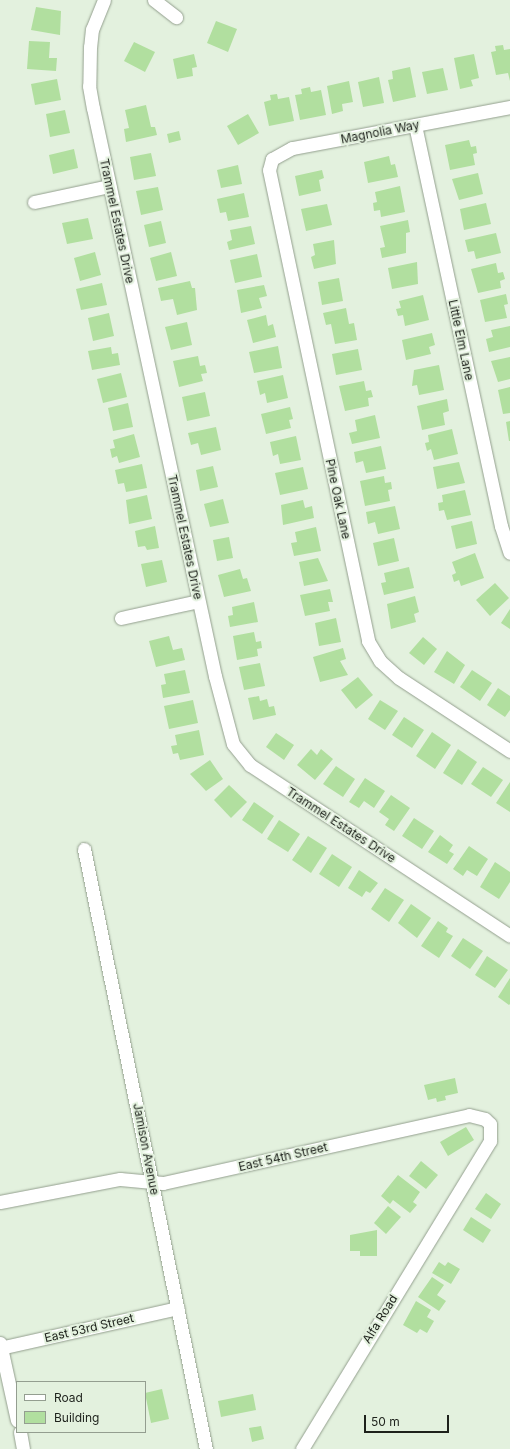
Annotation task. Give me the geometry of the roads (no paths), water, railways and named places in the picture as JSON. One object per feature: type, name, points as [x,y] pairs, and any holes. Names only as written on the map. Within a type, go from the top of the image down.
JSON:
[{"type":"street","name":"Trammel Estates Drive","points":[[104,0],[92,29],[88,66],[93,108],[198,601],[230,735],[244,759],[510,936]]},
{"type":"street","points":[[154,0],[176,17]]},
{"type":"street","name":"Magnolia Way","points":[[269,179],[272,159],[281,152],[510,107]]},
{"type":"street","name":"Little Elm Lane","points":[[415,125],[501,526],[510,553]]},
{"type":"street","name":"Pine Oak Lane","points":[[269,179],[368,641],[380,661],[399,678],[510,751]]},
{"type":"street","points":[[34,202],[109,186]]},
{"type":"street","points":[[121,618],[198,601]]},
{"type":"street","name":"Jamison Avenue","points":[[84,849],[206,1449]]},
{"type":"street","name":"East 54th Street","points":[[0,1202],[120,1179],[153,1183],[477,1116],[490,1124],[490,1142],[461,1190]]},
{"type":"street","name":"Alfa Road","points":[[302,1449],[461,1190]]},
{"type":"street","name":"East 53rd Street","points":[[0,1346],[178,1308]]},
{"type":"street","points":[[0,1346],[16,1416]]},
{"type":"street","points":[[20,1433],[24,1449]]}]
